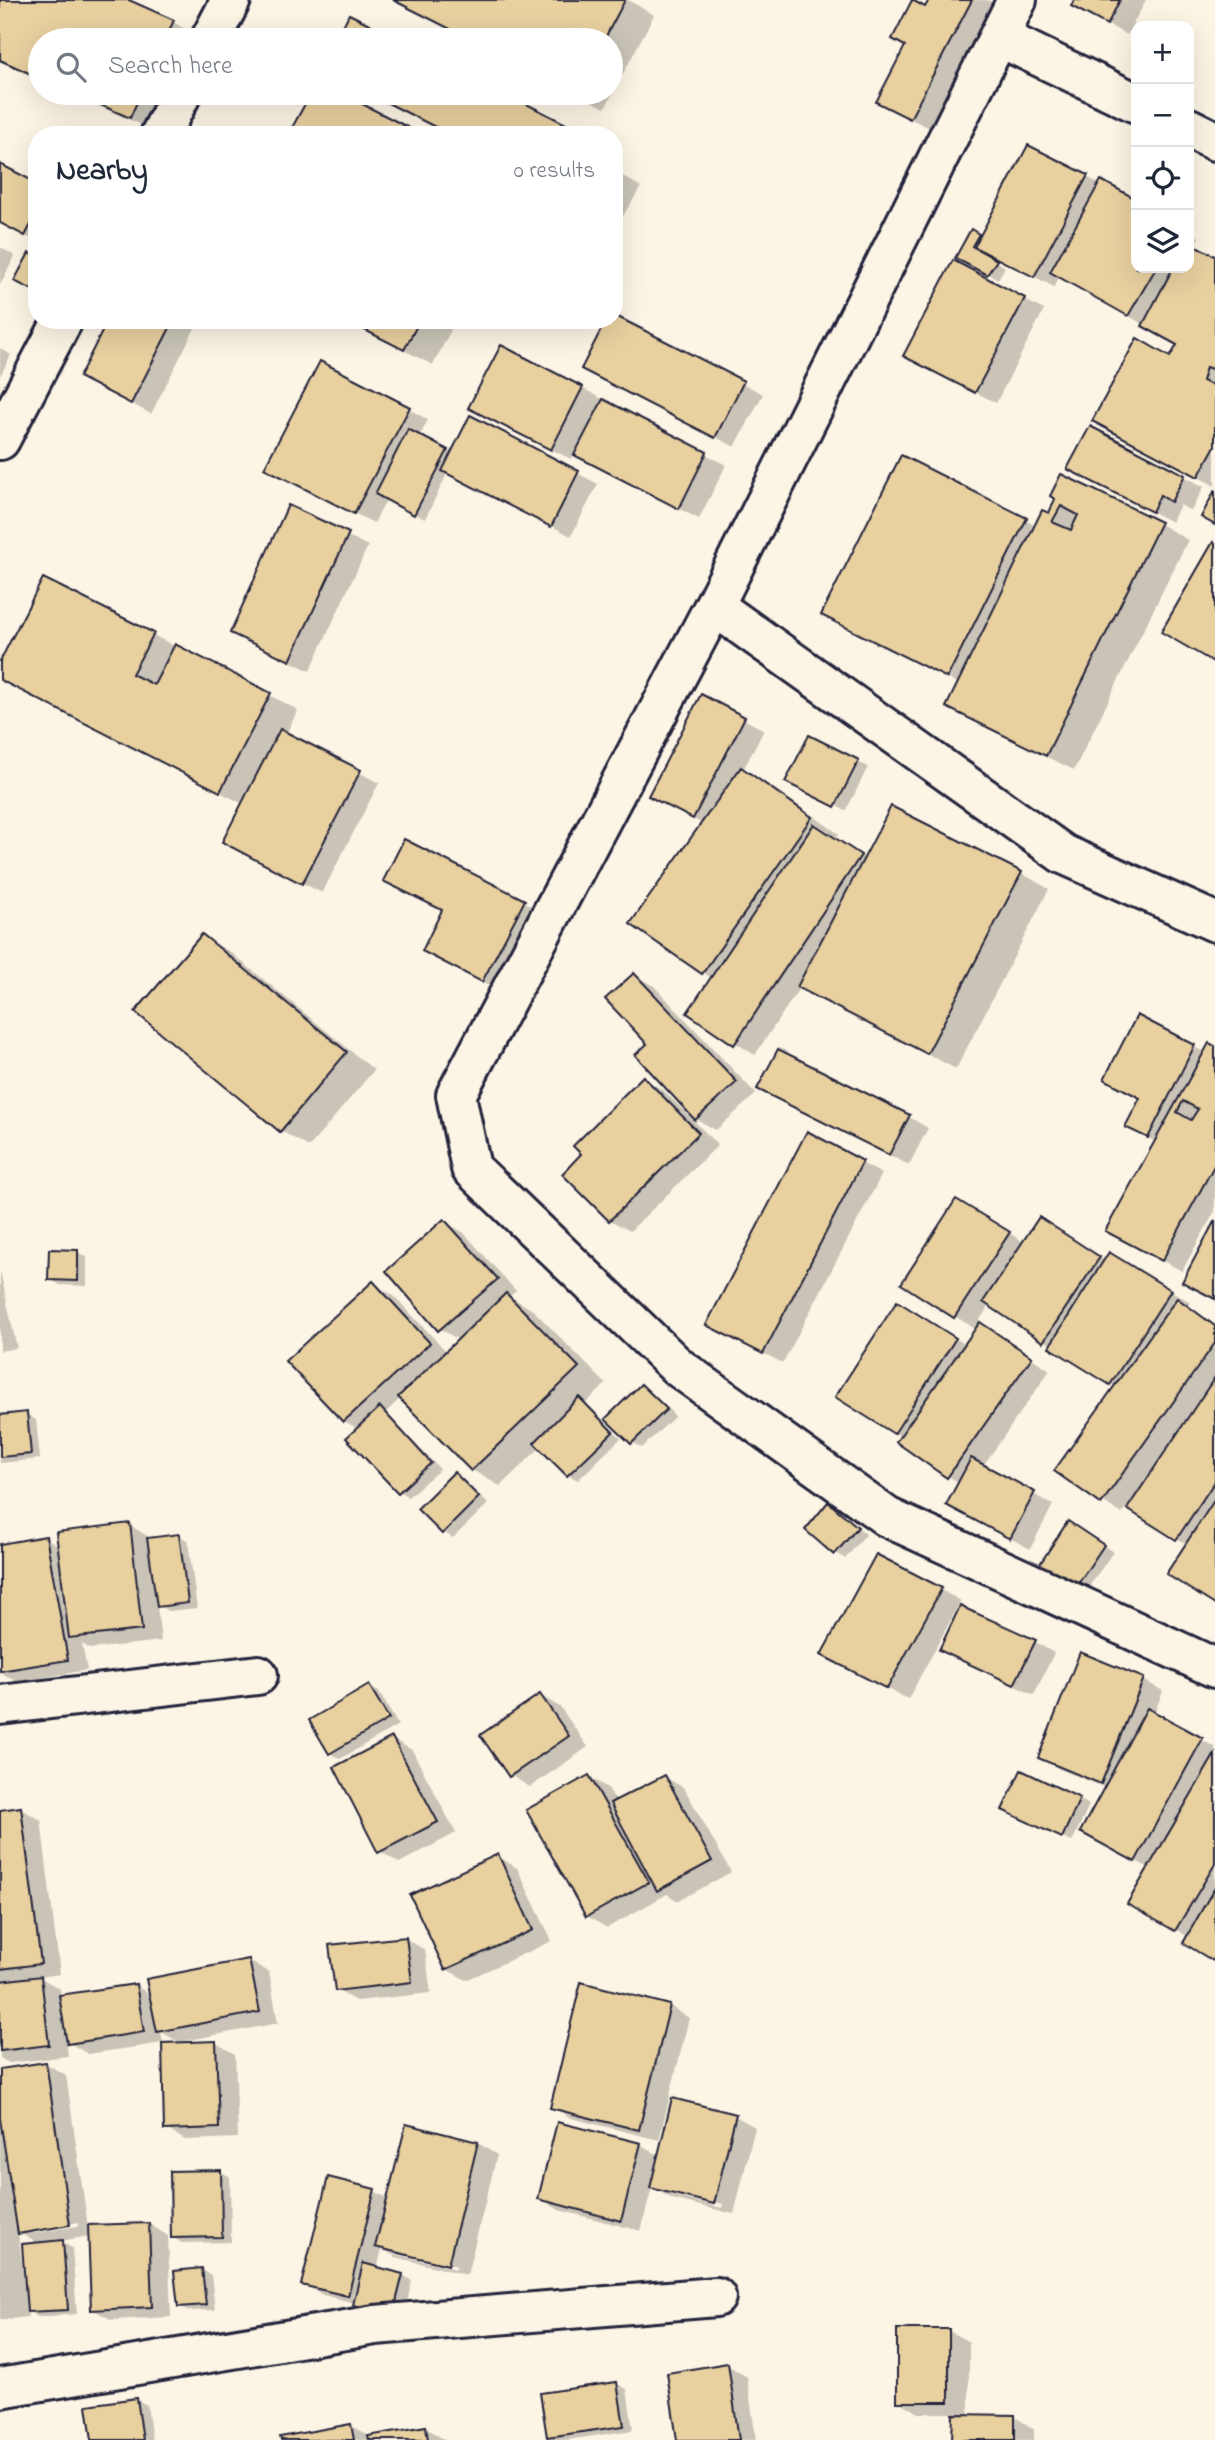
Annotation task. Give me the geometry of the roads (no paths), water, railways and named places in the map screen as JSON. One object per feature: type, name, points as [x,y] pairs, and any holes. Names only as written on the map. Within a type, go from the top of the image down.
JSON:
[{"type":"street","points":[[216,28],[231,0]]},
{"type":"street","points":[[1017,0],[714,606],[456,1095],[471,1168],[678,1367],[887,1517],[1215,1668]]},
{"type":"street","points":[[999,37],[1131,101]]},
{"type":"street","points":[[165,126],[176,105]]},
{"type":"street","points":[[1194,130],[1215,141]]},
{"type":"street","points":[[0,440],[58,329]]},
{"type":"street","points":[[714,606],[1063,854],[1215,922]]},
{"type":"street","points":[[0,1705],[258,1675]]},
{"type":"street","points":[[0,2388],[375,2325],[716,2297]]}]
